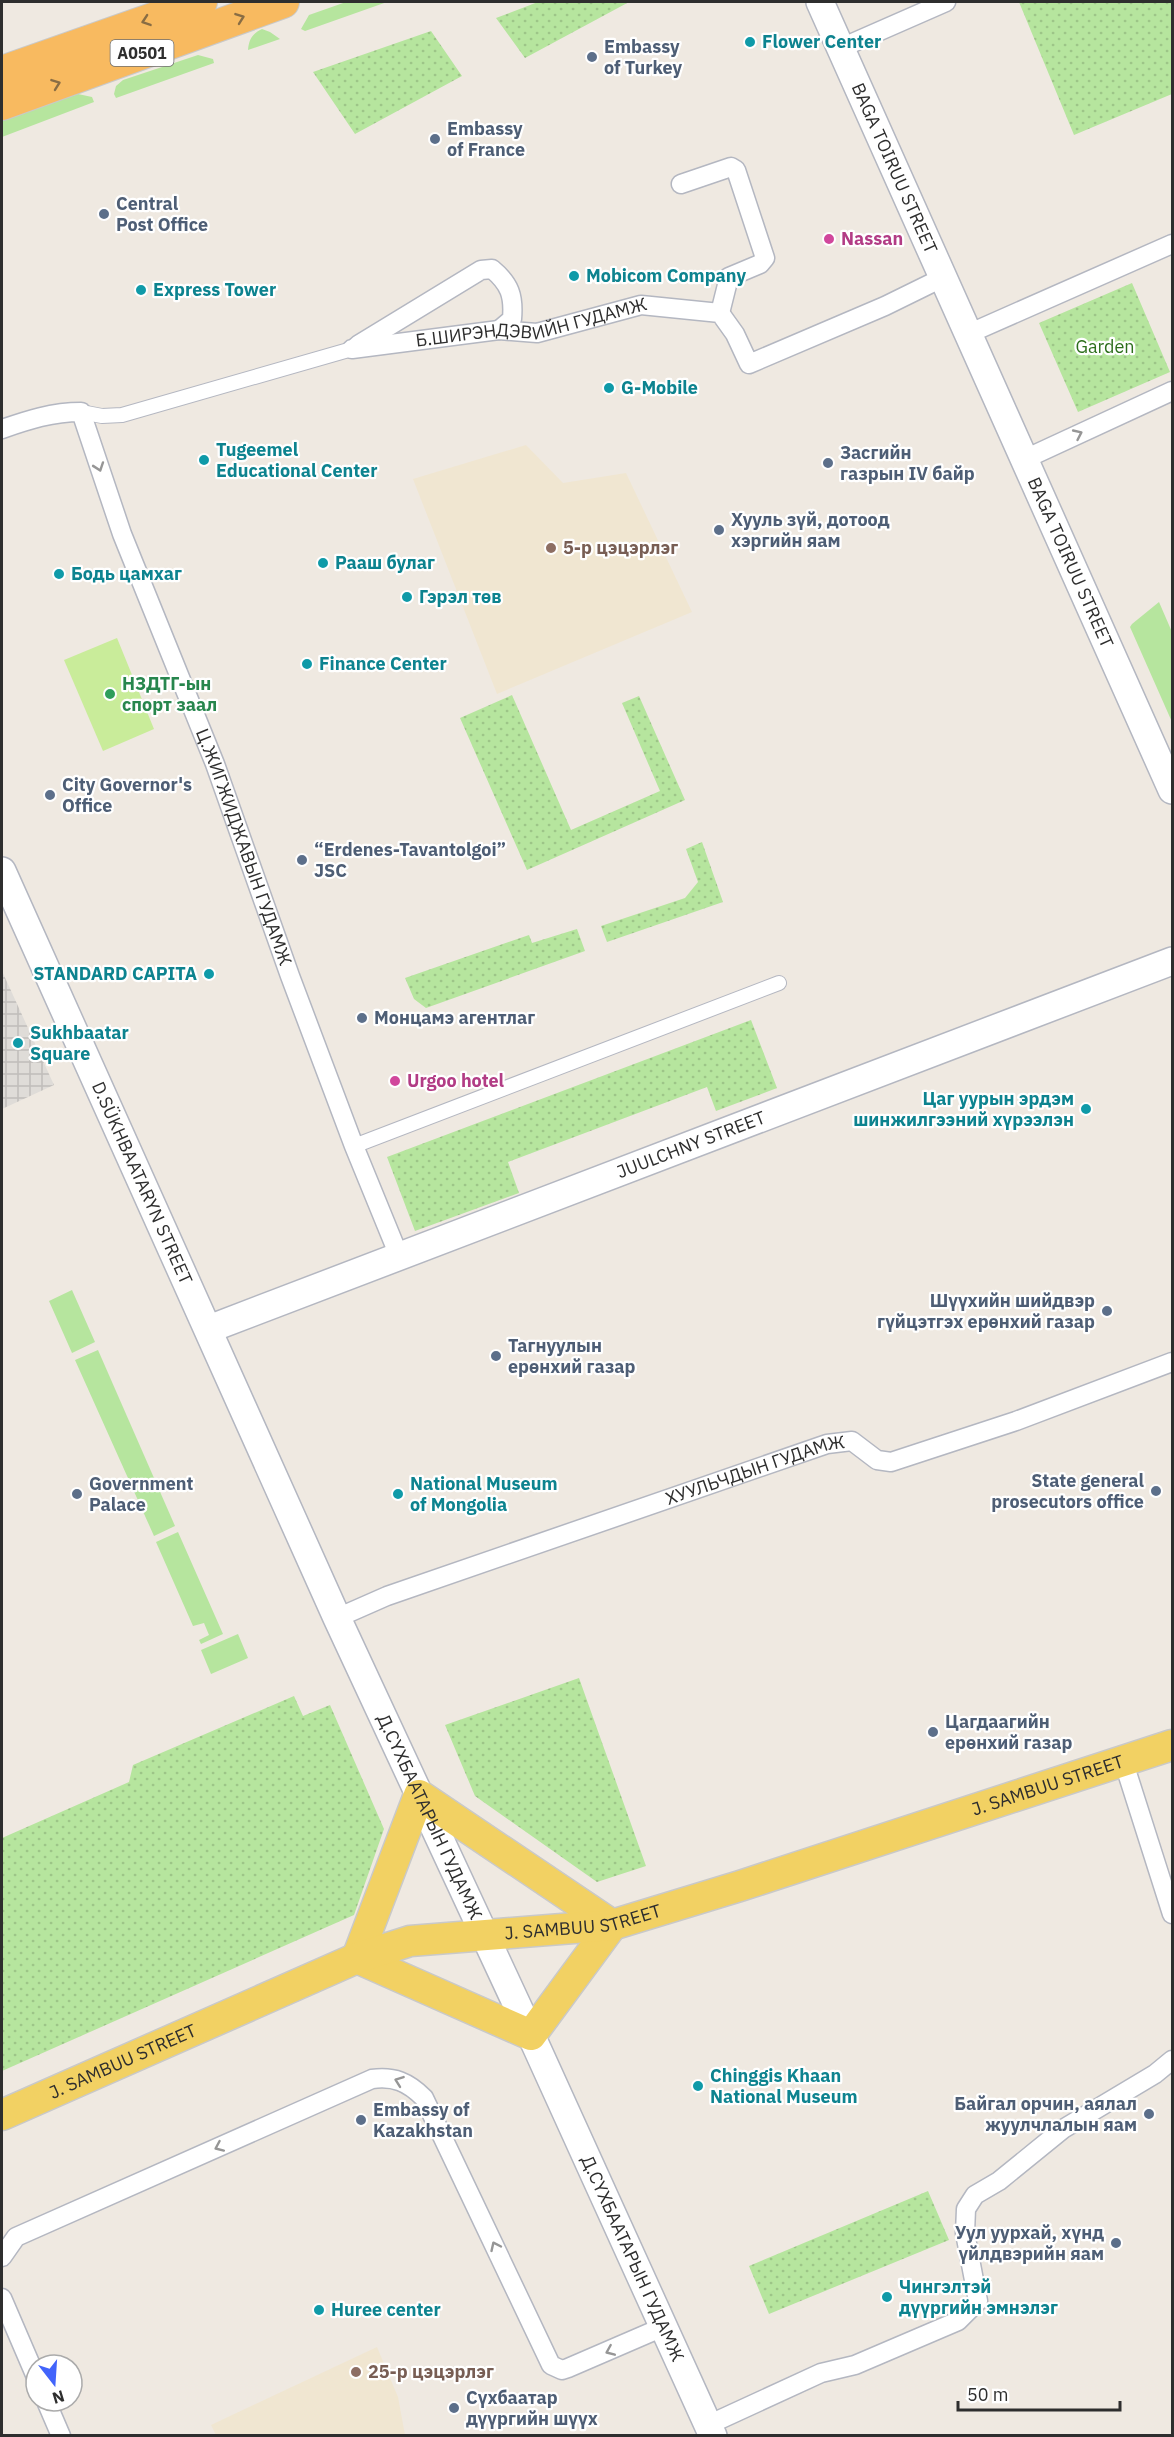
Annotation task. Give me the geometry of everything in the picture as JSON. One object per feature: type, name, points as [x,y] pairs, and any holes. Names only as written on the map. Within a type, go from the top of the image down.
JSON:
[{"type":"highway","name":"A0501","points":[[2,72],[201,2]]},
{"type":"highway","name":"A0501","points":[[2,104],[283,2]]},
{"type":"main road","name":"BAGA TOIRUU STREET","points":[[820,2],[1173,790]]},
{"type":"main road","name":"D.SÜKHBAATARYN STREET","points":[[2,871],[209,1329]]},
{"type":"main road","name":"JUULCHNY STREET","points":[[209,1329],[1173,961]]},
{"type":"main road","name":"Д.СҮХБААТАРЫН ГУДАМЖ","points":[[209,1329],[337,1618],[531,2035],[710,2430]]},
{"type":"main road","name":"J. SAMBUU STREET","points":[[2,2115],[357,1958],[410,1941],[612,1926],[1173,1745]]},
{"type":"main road","points":[[419,1796],[612,1926],[531,2035],[357,1958],[419,1796]]},
{"type":"street","points":[[841,48],[946,2]]},
{"type":"street","points":[[681,184],[731,167],[736,171],[765,258],[760,264],[729,277],[720,313],[735,334],[749,364],[885,306],[942,278]]},
{"type":"street","points":[[968,334],[1173,244]]},
{"type":"street","points":[[352,349],[481,270],[492,269],[506,281],[513,305],[512,319],[499,330]]},
{"type":"street","name":"Б.ШИРЭНДЭВИЙН ГУДАМЖ","points":[[81,412],[102,416],[122,415],[352,349],[499,330],[537,333],[641,306],[720,313]]},
{"type":"street","points":[[1024,459],[1173,391]]},
{"type":"street","points":[[2,429],[39,416],[61,412],[81,412]]},
{"type":"street","name":"Ц.ЖИГЖИДЖАВЫН ГУДАМЖ","points":[[81,412],[122,534],[215,764],[354,1146],[399,1257]]},
{"type":"street","points":[[354,1146],[779,983]]},
{"type":"street","name":"ХУУЛЬЧДЫН ГУДАМЖ","points":[[337,1618],[387,1596],[827,1444],[852,1441],[877,1460],[891,1462],[1016,1421],[1173,1362]]},
{"type":"street","points":[[1123,1760],[1173,1914]]},
{"type":"street","points":[[710,2430],[821,2373],[855,2365],[958,2321],[978,2301],[965,2234],[966,2209],[975,2194],[999,2181],[1063,2129],[1155,2074],[1173,2060]]},
{"type":"street","points":[[2,2257],[16,2237],[372,2079],[388,2077],[404,2082],[424,2098],[551,2365],[562,2370],[568,2368],[663,2326]]},
{"type":"street","points":[[2,2298],[26,2353]]},
{"type":"street","points":[[51,2413],[62,2436]]},
{"type":"shaded area","name":"5-р цэцэрлэг","points":[[526,445],[563,483],[626,473],[692,612],[497,694],[413,479]]},
{"type":"shaded area","name":"Sukhbaatar Square","points":[[2,971],[54,1085],[2,1109]]},
{"type":"shaded area","name":"25-р цэцэрлэг","points":[[377,2347],[398,2397],[405,2435],[216,2435],[211,2425]]},
{"type":"green space","points":[[346,2],[387,2],[305,31],[301,29],[309,15]]},
{"type":"green space","points":[[538,2],[629,2],[525,58],[496,18]]},
{"type":"green space","points":[[1019,2],[1172,2],[1172,94],[1074,135]]},
{"type":"green space","points":[[262,29],[280,39],[248,50],[252,37]]},
{"type":"green space","points":[[431,31],[462,76],[355,134],[313,72]]},
{"type":"green space","points":[[198,55],[213,59],[214,63],[116,98],[114,94],[116,86],[123,80]]},
{"type":"green space","points":[[78,94],[92,97],[94,102],[2,137],[2,120]]},
{"type":"green space","name":"Garden","points":[[1132,283],[1170,372],[1078,412],[1039,323]]},
{"type":"green space","points":[[1159,602],[1172,632],[1172,722],[1130,627]]},
{"type":"green space","name":"НЗДТГ-ын спорт заал","points":[[117,638],[154,729],[103,751],[64,660]]},
{"type":"green space","points":[[512,695],[571,830],[660,791],[622,703],[639,696],[685,800],[527,870],[460,718]]},
{"type":"green space","points":[[702,842],[723,902],[607,942],[601,926],[685,898],[698,882],[686,849]]},
{"type":"green space","points":[[577,929],[585,951],[426,1008],[414,999],[405,978],[529,935],[532,943]]},
{"type":"green space","points":[[751,1020],[777,1088],[716,1111],[707,1087],[508,1162],[519,1193],[415,1231],[387,1157]]},
{"type":"green space","points":[[72,1290],[95,1342],[72,1353],[49,1301]]},
{"type":"green space","points":[[98,1350],[175,1526],[154,1536],[75,1360]]},
{"type":"green space","points":[[178,1532],[223,1634],[201,1644],[199,1640],[209,1635],[204,1623],[193,1626],[156,1542]]},
{"type":"green space","points":[[238,1634],[248,1658],[211,1674],[201,1650]]},
{"type":"green space","points":[[579,1678],[646,1866],[597,1882],[475,1796],[445,1725]]},
{"type":"green space","points":[[294,1696],[303,1716],[330,1705],[384,1829],[354,1915],[2,2071],[2,1838],[129,1782],[133,1765]]},
{"type":"green space","points":[[928,2191],[949,2240],[769,2314],[749,2266]]},
{"type":"place","name":"Flower Center","points":[[750,42]]},
{"type":"place","name":"Embassy of Turkey","points":[[592,57]]},
{"type":"place","name":"Embassy of France","points":[[435,139]]},
{"type":"place","name":"Central Post Office","points":[[104,214]]},
{"type":"place","name":"Nassan","points":[[829,239]]},
{"type":"place","name":"Mobicom Company","points":[[574,276]]},
{"type":"place","name":"Express Tower","points":[[141,290]]},
{"type":"place","name":"G-Mobile","points":[[609,388]]},
{"type":"place","name":"Tugeemel Educational Center","points":[[204,460]]},
{"type":"place","name":"Засгийн газрын IV байр","points":[[828,463]]},
{"type":"place","name":"Хууль зүй, дотоод хэргийн яам","points":[[719,530]]},
{"type":"place","name":"5-р цэцэрлэг","points":[[551,548]]},
{"type":"place","name":"Рааш булаг","points":[[323,563]]},
{"type":"place","name":"Бодь цамхаг","points":[[59,574]]},
{"type":"place","name":"Гэрэл төв","points":[[407,597]]},
{"type":"place","name":"Finance Center","points":[[307,664]]},
{"type":"place","name":"НЗДТГ-ын спорт заал","points":[[110,694]]},
{"type":"place","name":"City Governor's Office","points":[[50,795]]},
{"type":"place","name":"“Erdenes-Tavantolgoi” JSC","points":[[302,860]]},
{"type":"place","name":"STANDARD CAPITA","points":[[209,974]]},
{"type":"place","name":"Монцамэ агентлаг","points":[[362,1018]]},
{"type":"place","name":"Sukhbaatar Square","points":[[18,1043]]},
{"type":"place","name":"Urgoo hotel","points":[[395,1081]]},
{"type":"place","name":"Цаг уурын эрдэм шинжилгээний хүрээлэн","points":[[1086,1109]]},
{"type":"place","name":"Шүүхийн шийдвэр гүйцэтгэх ерөнхий газар","points":[[1107,1311]]},
{"type":"place","name":"Тагнуулын ерөнхий газар","points":[[496,1356]]},
{"type":"place","name":"State general prosecutors office","points":[[1156,1491]]},
{"type":"place","name":"Government Palace","points":[[77,1494]]},
{"type":"place","name":"National Museum of Mongolia","points":[[398,1494]]},
{"type":"place","name":"Цагдаагийн ерөнхий газар","points":[[933,1732]]},
{"type":"place","name":"Chinggis Khaan National Museum","points":[[698,2086]]},
{"type":"place","name":"Байгал орчин, аялал жуулчлалын яам","points":[[1149,2114]]},
{"type":"place","name":"Embassy of Kazakhstan","points":[[361,2120]]},
{"type":"place","name":"Уул уурхай, хүнд үйлдвэрийн яам","points":[[1116,2243]]},
{"type":"place","name":"Чингэлтэй дүүргийн эмнэлэг","points":[[887,2297]]},
{"type":"place","name":"Huree center","points":[[319,2310]]},
{"type":"place","name":"25-р цэцэрлэг","points":[[356,2372]]},
{"type":"place","name":"Сүхбаатар дүүргийн шүүх","points":[[454,2408]]}]
